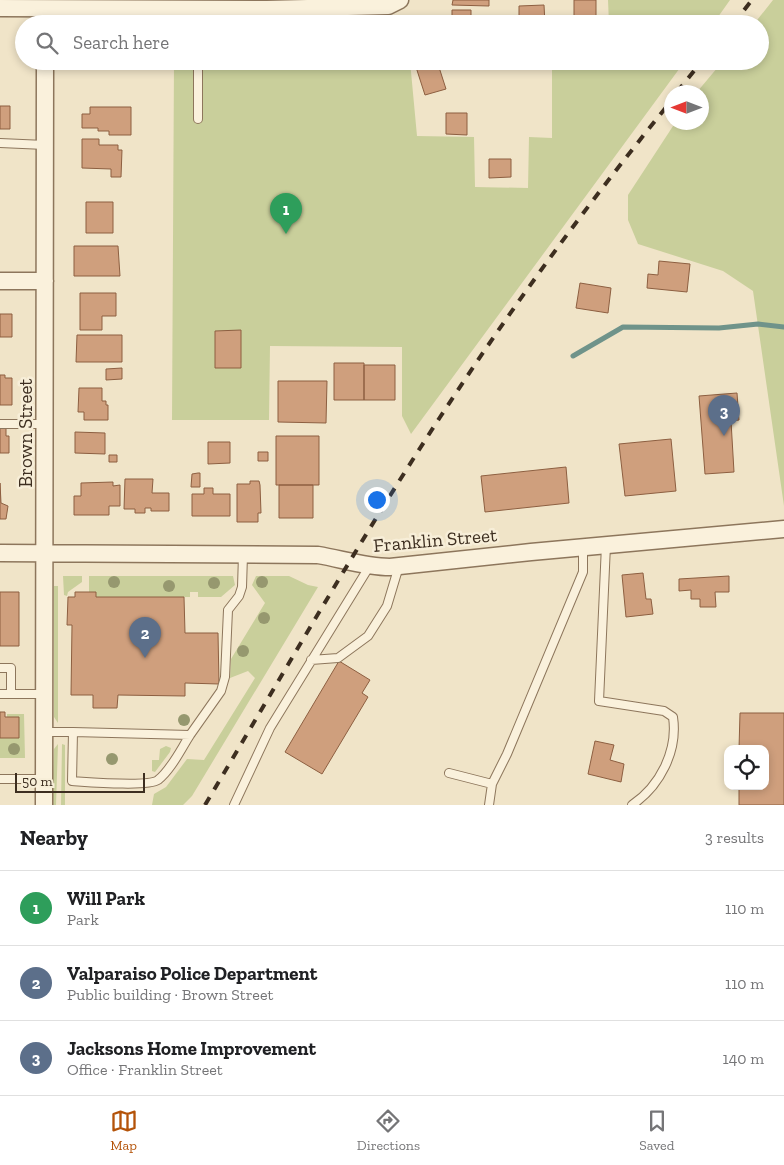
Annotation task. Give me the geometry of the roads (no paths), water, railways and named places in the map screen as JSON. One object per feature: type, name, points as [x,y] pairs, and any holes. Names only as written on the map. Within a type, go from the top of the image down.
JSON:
[{"type":"street","points":[[207,15],[303,4],[388,6],[400,0]]},
{"type":"street","points":[[0,8],[168,15]]},
{"type":"street","name":"Brown Street","points":[[44,805],[45,70]]},
{"type":"street","points":[[0,281],[45,281]]},
{"type":"street","name":"Franklin Street","points":[[0,553],[318,555],[350,560],[369,567],[399,566],[583,547],[784,530]]},
{"type":"lane","points":[[198,70],[198,119]]},
{"type":"lane","points":[[0,143],[45,145]]},
{"type":"lane","points":[[0,424],[45,424]]},
{"type":"lane","points":[[606,545],[599,701],[664,711],[673,716],[674,727],[664,771],[646,795],[632,805]]},
{"type":"lane","points":[[489,805],[492,784],[507,754],[583,572],[583,547]]},
{"type":"lane","points":[[73,732],[72,781],[146,783],[158,780],[221,691],[225,677],[228,610],[239,596],[242,586],[243,555]]},
{"type":"lane","points":[[312,660],[338,658],[368,636],[387,606],[399,566]]},
{"type":"lane","points":[[234,805],[270,728],[369,567]]},
{"type":"lane","points":[[0,668],[11,668],[11,694]]},
{"type":"lane","points":[[0,694],[45,694]]},
{"type":"lane","points":[[45,732],[190,735]]},
{"type":"lane","points":[[449,773],[492,784]]},
{"type":"lane","points":[[0,779],[44,780]]},
{"type":"waterway","points":[[573,356],[623,327],[719,328],[758,324],[784,327]]},
{"type":"railway","points":[[740,15],[752,0]]},
{"type":"railway","points":[[683,85],[695,70]]},
{"type":"railway","points":[[205,805],[336,583],[438,420],[545,264],[664,110]]},
{"type":"place","name":"Will Park","points":[[286,234]]},
{"type":"place","name":"Jacksons Home Improvement","points":[[724,436]]},
{"type":"place","name":"Valparaiso Police Department","points":[[145,658]]}]
